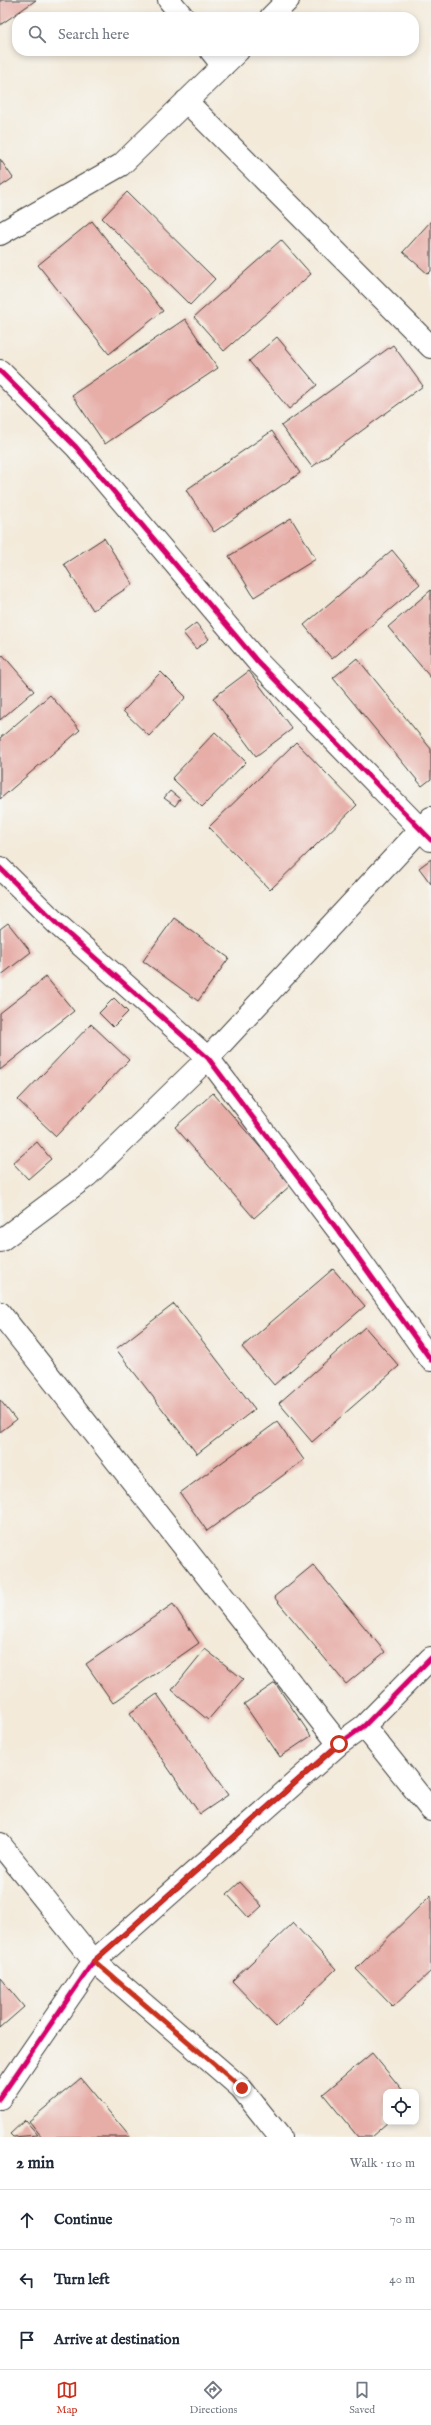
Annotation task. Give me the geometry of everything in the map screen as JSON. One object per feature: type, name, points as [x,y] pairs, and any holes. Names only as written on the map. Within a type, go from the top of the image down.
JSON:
[{"type":"street","points":[[169,0],[179,12]]},
{"type":"street","points":[[276,12],[288,0]]},
{"type":"street","points":[[0,234],[121,165],[186,101],[224,56]]},
{"type":"street","points":[[186,101],[431,347]]},
{"type":"street","points":[[0,371],[76,447],[257,661],[428,829],[208,1058],[87,1176],[0,1241]]},
{"type":"street","points":[[0,868],[57,924],[208,1058],[349,1245],[431,1360]]},
{"type":"street","points":[[0,1313],[339,1744]]},
{"type":"street","points":[[0,2098],[94,1961],[339,1744],[364,1726],[431,1658]]},
{"type":"street","points":[[364,1726],[431,1810]]},
{"type":"street","points":[[0,1844],[94,1961],[242,2088],[280,2137]]},
{"type":"building","points":[[0,0],[36,0],[19,12],[12,12],[12,17],[0,25]]},
{"type":"building","points":[[0,159],[13,178],[0,187]]},
{"type":"building","points":[[127,192],[215,279],[190,305],[102,218]]},
{"type":"building","points":[[92,221],[163,311],[109,354],[38,265]]},
{"type":"building","points":[[431,221],[431,271],[428,274],[403,252]]},
{"type":"building","points":[[281,240],[311,274],[224,351],[194,317]]},
{"type":"building","points":[[185,319],[218,368],[105,444],[72,395]]},
{"type":"building","points":[[277,337],[317,385],[289,409],[249,361]]},
{"type":"building","points":[[393,345],[423,386],[312,467],[281,426]]},
{"type":"building","points":[[272,431],[300,473],[214,532],[186,490]]},
{"type":"building","points":[[291,518],[316,559],[254,597],[229,556]]},
{"type":"building","points":[[104,538],[133,584],[93,610],[64,564]]},
{"type":"building","points":[[392,550],[420,584],[332,659],[304,625]]},
{"type":"building","points":[[431,590],[431,678],[388,627]]},
{"type":"building","points":[[196,623],[209,639],[196,649],[183,633]]},
{"type":"building","points":[[3,655],[34,691],[0,720],[0,658]]},
{"type":"building","points":[[357,658],[431,749],[431,779],[422,786],[333,678]]},
{"type":"building","points":[[249,671],[292,729],[256,756],[213,698]]},
{"type":"building","points":[[161,672],[186,697],[149,736],[123,711]]},
{"type":"building","points":[[50,695],[80,730],[0,799],[0,738]]},
{"type":"building","points":[[215,732],[246,762],[202,807],[172,778]]},
{"type":"building","points":[[296,742],[357,805],[270,890],[209,827]]},
{"type":"building","points":[[170,791],[180,799],[175,806],[164,798]]},
{"type":"building","points":[[431,859],[431,884],[419,868]]},
{"type":"building","points":[[174,918],[229,958],[198,1001],[143,961]]},
{"type":"building","points":[[8,923],[31,952],[0,976],[0,929]]},
{"type":"building","points":[[46,977],[74,1011],[0,1070],[0,1013]]},
{"type":"building","points":[[114,998],[128,1012],[113,1027],[99,1013]]},
{"type":"building","points":[[91,1024],[129,1060],[56,1136],[18,1100]]},
{"type":"building","points":[[213,1093],[292,1184],[254,1218],[175,1127]]},
{"type":"building","points":[[37,1142],[51,1159],[28,1179],[13,1163]]},
{"type":"building","points":[[333,1269],[365,1306],[274,1385],[242,1347]]},
{"type":"building","points":[[174,1304],[255,1409],[197,1454],[116,1349]]},
{"type":"building","points":[[365,1327],[399,1366],[312,1442],[279,1403]]},
{"type":"building","points":[[0,1400],[16,1420],[0,1432]]},
{"type":"building","points":[[277,1422],[304,1460],[207,1531],[180,1493]]},
{"type":"building","points":[[313,1565],[385,1652],[346,1684],[274,1597]]},
{"type":"building","points":[[173,1604],[199,1643],[113,1703],[86,1664]]},
{"type":"building","points":[[205,1649],[243,1679],[208,1720],[172,1690]]},
{"type":"building","points":[[275,1683],[311,1736],[280,1757],[244,1704]]},
{"type":"building","points":[[157,1694],[228,1795],[200,1814],[130,1713]]},
{"type":"building","points":[[240,1882],[262,1906],[249,1918],[227,1894]]},
{"type":"building","points":[[431,1895],[431,1971],[393,2007],[356,1969]]},
{"type":"building","points":[[293,1923],[336,1969],[276,2027],[232,1981]]},
{"type":"building","points":[[0,1978],[24,2007],[0,2028]]},
{"type":"building","points":[[372,2053],[402,2089],[383,2089],[383,2125],[385,2125],[371,2137],[358,2137],[323,2094]]},
{"type":"building","points":[[81,2078],[130,2137],[42,2137],[29,2121]]},
{"type":"building","points":[[25,2120],[38,2135],[13,2137],[10,2134]]},
{"type":"cycle path","points":[[0,371],[76,447],[257,661],[431,840]]},
{"type":"cycle path","points":[[0,868],[57,924],[208,1058],[349,1245],[431,1360]]},
{"type":"cycle path","points":[[0,2098],[94,1961],[339,1744],[364,1726],[431,1658]]},
{"type":"route","points":[[242,2088],[94,1961],[339,1744]]}]
